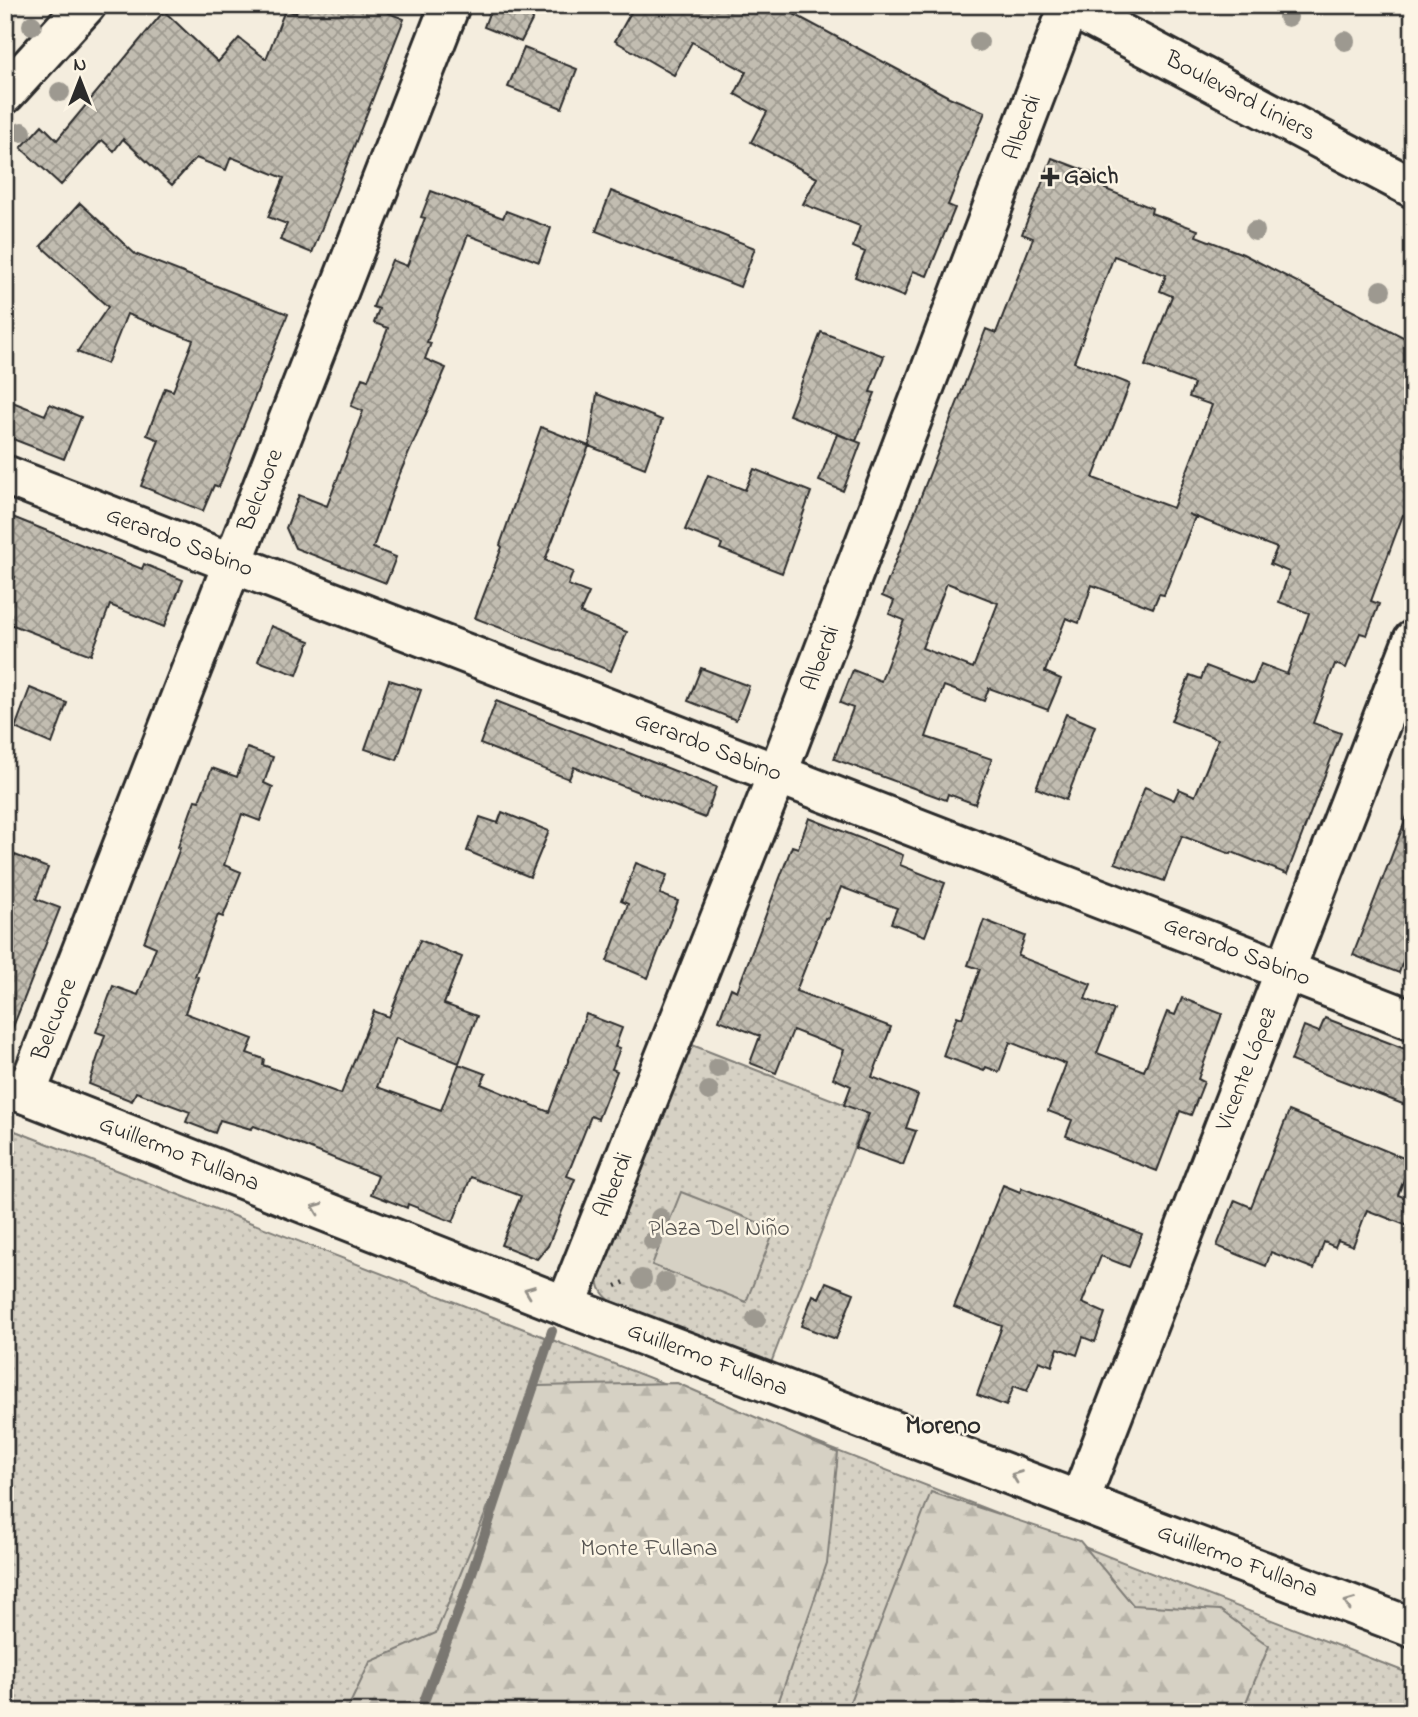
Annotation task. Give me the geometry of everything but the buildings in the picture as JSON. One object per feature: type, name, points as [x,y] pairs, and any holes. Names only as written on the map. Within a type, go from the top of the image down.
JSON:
[{"type":"street","points":[[5,94],[86,5]]},
{"type":"street","name":"Belcuore","points":[[16,1090],[233,562],[450,5]]},
{"type":"street","name":"Boulevard Liniers","points":[[1068,6],[1413,188]]},
{"type":"street","name":"Alberdi","points":[[566,1306],[777,775],[1068,6]]},
{"type":"street","name":"Gerardo Sabino","points":[[5,475],[1413,1020]]},
{"type":"street","name":"Vicente López","points":[[1080,1500],[1413,640]]},
{"type":"street","name":"Guillermo Fullana","points":[[16,1090],[566,1306],[1413,1628]]},
{"type":"shaded area","points":[[5,5],[28,5],[5,31]]},
{"type":"green space","name":"Plaza Del Niño","points":[[687,1043],[867,1113],[771,1363],[611,1301],[604,1295],[599,1284],[598,1271]]},
{"type":"green space","points":[[5,1127],[1413,1675],[1413,1712],[5,1712]]},
{"type":"green space","points":[[681,1192],[775,1229],[746,1302],[652,1265]]},
{"type":"green space","name":"Monte Fullana","points":[[677,1383],[838,1453],[827,1563],[775,1712],[346,1712],[370,1662],[436,1633],[538,1386]]},
{"type":"green space","points":[[931,1492],[1080,1541],[1133,1605],[1220,1610],[1269,1646],[1242,1712],[846,1712]]},
{"type":"waterway","points":[[420,1712],[467,1588],[552,1331]]},
{"type":"place","name":"Gaich","points":[[1050,177]]},
{"type":"district","name":"Moreno","points":[[943,1427]]}]
